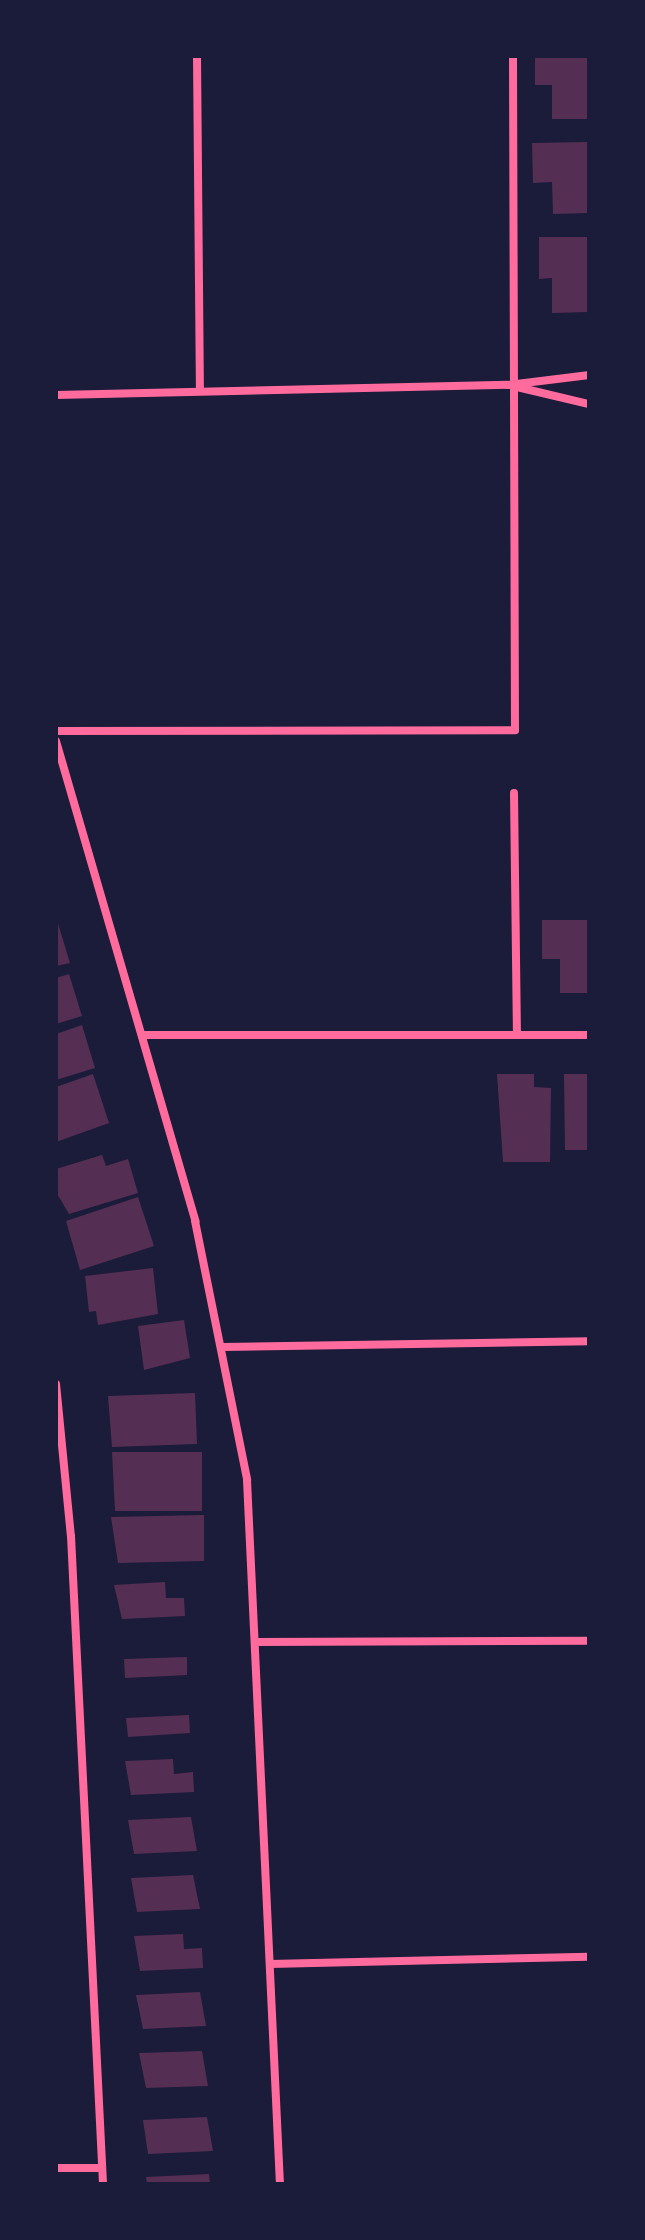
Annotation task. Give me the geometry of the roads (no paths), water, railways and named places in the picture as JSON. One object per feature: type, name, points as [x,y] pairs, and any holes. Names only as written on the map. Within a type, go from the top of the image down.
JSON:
[{"type":"street","points":[[197,56],[200,391]]},
{"type":"street","points":[[56,731],[515,730],[508,385],[513,56]]},
{"type":"street","points":[[56,395],[508,385],[589,375]]},
{"type":"street","points":[[508,385],[589,404]]},
{"type":"street","points":[[56,741],[144,1035],[223,1347],[247,1480],[280,2184]]},
{"type":"street","points":[[514,793],[517,1035]]},
{"type":"street","points":[[144,1035],[589,1035]]},
{"type":"street","points":[[223,1347],[589,1341]]},
{"type":"street","points":[[56,1384],[71,1536],[103,2184]]},
{"type":"street","points":[[255,1642],[589,1641]]},
{"type":"street","points":[[270,1964],[589,1957]]},
{"type":"street","points":[[56,2168],[102,2168]]}]
